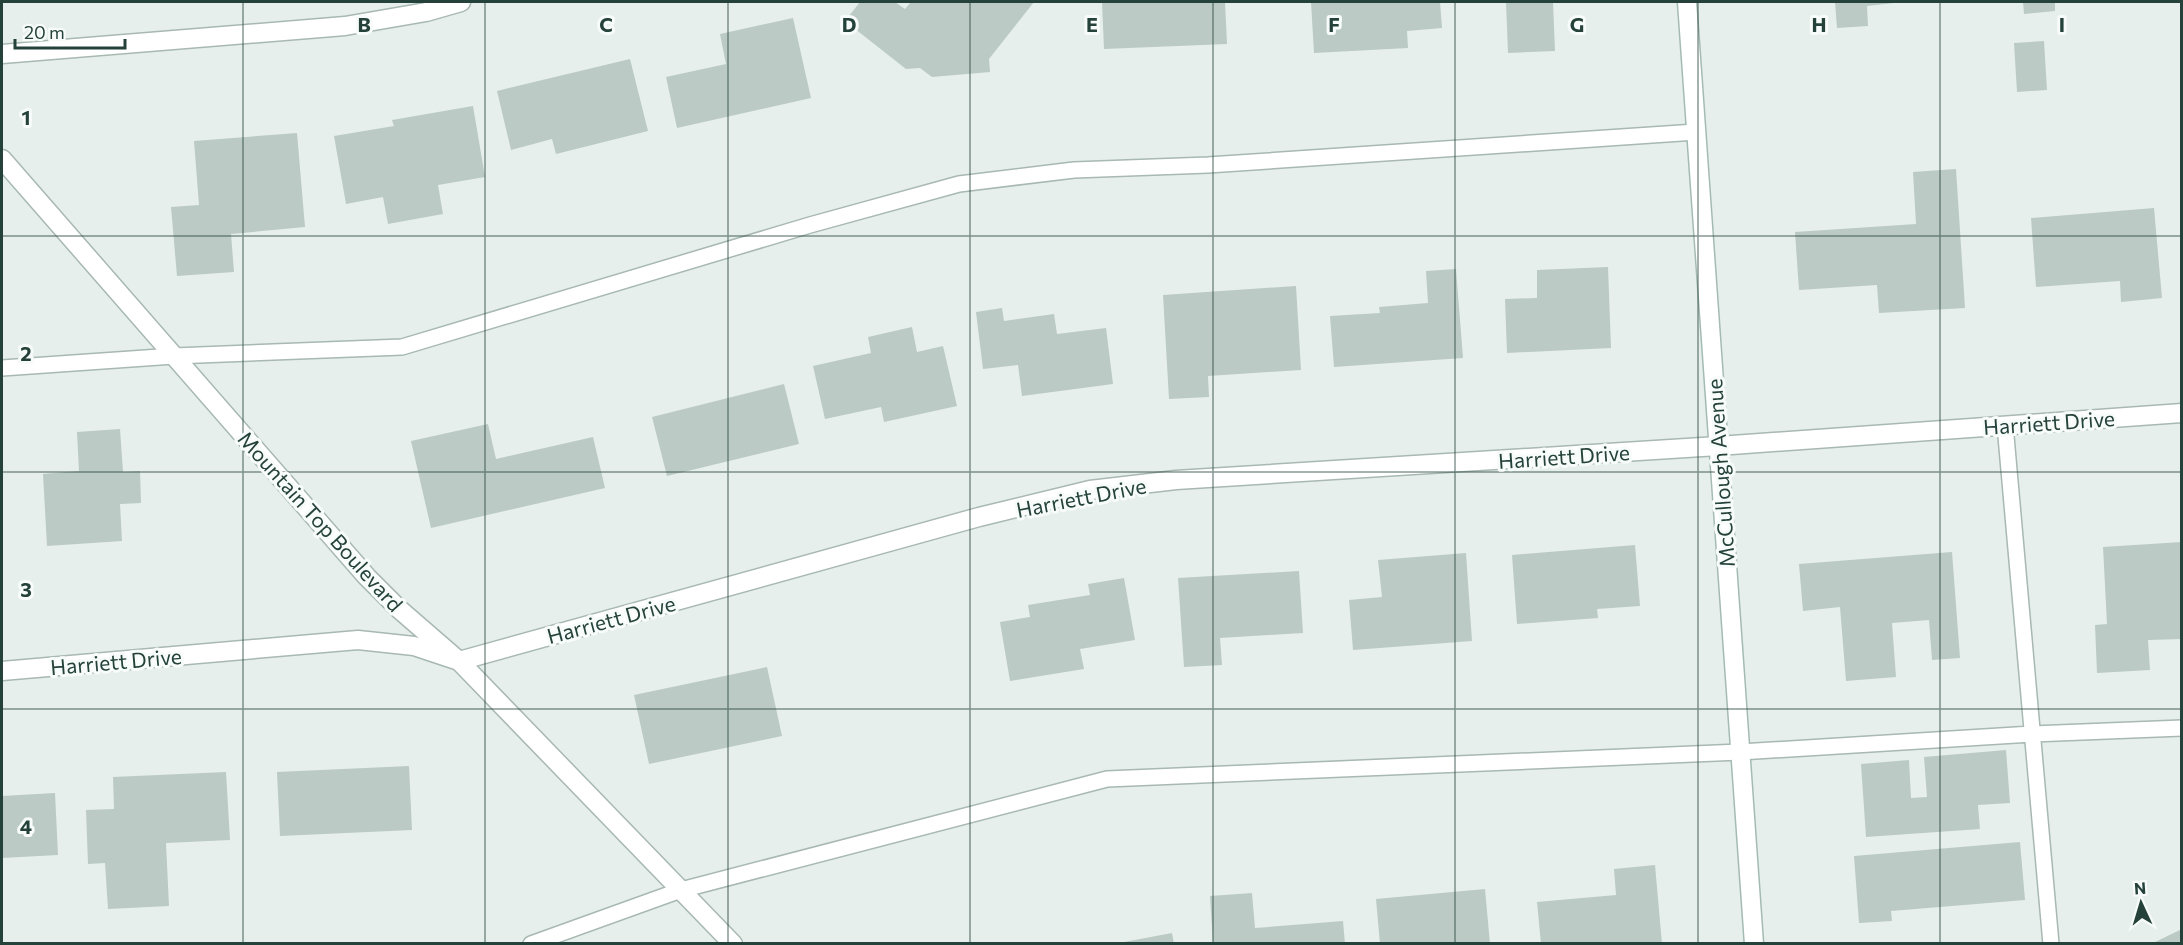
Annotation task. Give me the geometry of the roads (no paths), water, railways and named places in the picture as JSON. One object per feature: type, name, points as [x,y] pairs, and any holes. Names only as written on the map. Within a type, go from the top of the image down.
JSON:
[{"type":"street","points":[[2,54],[345,26],[426,12],[461,2]]},
{"type":"street","name":"McCullough Avenue","points":[[1687,2],[1754,944]]},
{"type":"street","name":"Mountain Top Boulevard","points":[[2,159],[367,577],[399,609],[459,661],[733,944]]},
{"type":"street","name":"Harriett Drive","points":[[2,671],[358,640],[414,646],[459,661],[979,517],[1090,490],[1176,480],[1718,446],[2181,413]]},
{"type":"lane","points":[[2,368],[174,357],[402,347],[799,228],[959,184],[1074,170],[1208,165],[1696,132]]},
{"type":"lane","points":[[2005,425],[2051,944]]},
{"type":"lane","points":[[531,944],[681,890],[1107,779],[1740,752],[2032,734],[2181,728]]}]
